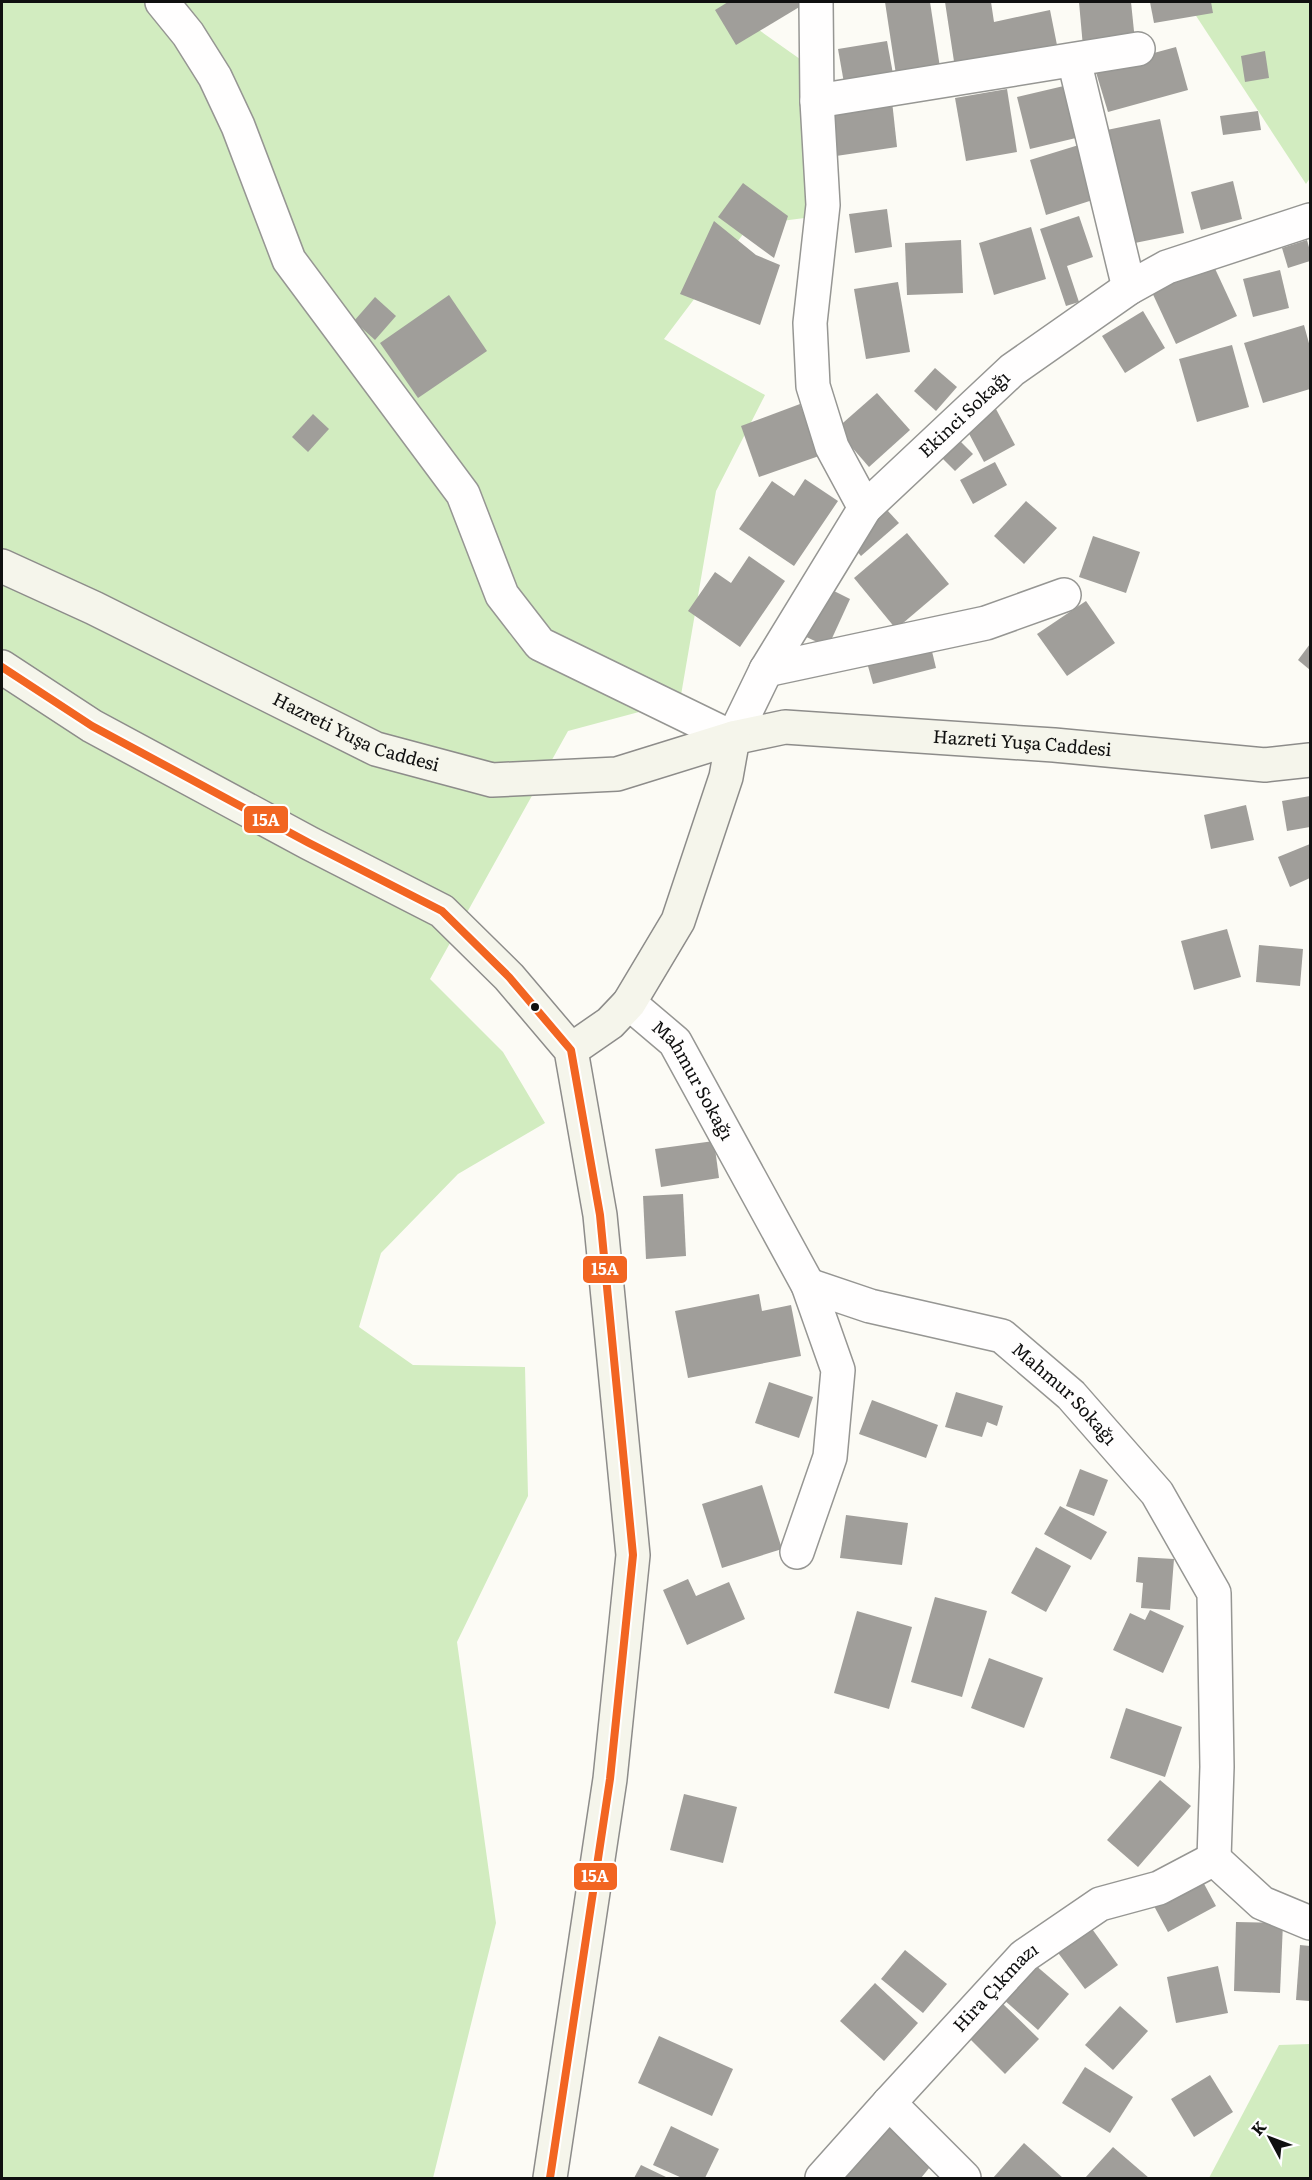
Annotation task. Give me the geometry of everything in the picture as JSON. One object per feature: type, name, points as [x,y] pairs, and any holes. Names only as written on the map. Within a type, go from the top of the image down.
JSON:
[{"type":"street","points":[[162,2],[188,34],[215,77],[238,126],[289,260],[463,494],[502,595],[540,644],[733,738],[726,777],[678,921],[629,1003],[610,1023],[571,1050]]},
{"type":"street","points":[[816,2],[817,101],[823,205],[810,323],[813,386],[832,447],[865,508]]},
{"type":"street","points":[[817,101],[1138,49]]},
{"type":"street","points":[[1074,60],[1129,288]]},
{"type":"street","name":"Ekinci Sokağı","points":[[733,738],[766,670],[865,508],[1012,370],[1129,288],[1167,267],[1311,220]]},
{"type":"street","name":"Hazreti Yuşa Caddesi","points":[[2,566],[94,608],[376,749],[492,780],[617,774],[733,738],[785,727],[1054,745],[1265,765],[1311,760]]},
{"type":"street","points":[[766,670],[986,623],[1064,595]]},
{"type":"street","points":[[2,667],[92,726],[309,843],[442,911],[509,977],[571,1050],[600,1215],[633,1555],[610,1779],[550,2178]]},
{"type":"street","name":"Mahmur Sokağı","points":[[629,1003],[675,1042],[808,1285],[870,1306],[1002,1336],[1071,1395],[1157,1493],[1214,1593],[1217,1767],[1214,1859]]},
{"type":"street","points":[[797,1552],[830,1457],[838,1370],[808,1285]]},
{"type":"street","points":[[1214,1859],[1262,1903],[1311,1923]]},
{"type":"street","name":"Hira Çıkmazı","points":[[822,2178],[1024,1956],[1100,1904],[1160,1888],[1214,1859]]},
{"type":"street","points":[[889,2103],[964,2178]]},
{"type":"green space","points":[[2,2],[727,2],[725,6],[807,64],[820,216],[750,225],[664,339],[765,395],[716,491],[680,701],[568,731],[430,979],[503,1052],[545,1123],[458,1174],[381,1253],[359,1327],[413,1365],[525,1367],[528,1496],[457,1642],[496,1923],[433,2178],[2,2178]]},
{"type":"green space","points":[[1187,2],[1310,2],[1310,178],[1306,184]]},
{"type":"green space","points":[[1310,2044],[1310,2178],[1209,2178],[1279,2045]]},
{"type":"building","points":[[728,2],[798,2],[801,6],[736,45],[715,10]]},
{"type":"building","points":[[885,2],[930,2],[941,74],[897,81]]},
{"type":"building","points":[[945,2],[991,2],[994,22],[1050,10],[1058,50],[955,68]]},
{"type":"building","points":[[1079,2],[1131,2],[1135,41],[1083,47]]},
{"type":"building","points":[[1150,2],[1211,2],[1213,13],[1154,23]]},
{"type":"building","points":[[887,41],[893,74],[844,83],[838,49]]},
{"type":"building","points":[[1176,47],[1188,90],[1108,112],[1095,69]]},
{"type":"building","points":[[1265,51],[1269,78],[1245,82],[1241,56]]},
{"type":"building","points":[[1068,85],[1080,137],[1030,149],[1017,97]]},
{"type":"building","points":[[1007,89],[1017,152],[966,161],[955,98]]},
{"type":"building","points":[[892,101],[897,147],[836,156],[832,111]]},
{"type":"building","points":[[1258,111],[1261,130],[1223,135],[1220,116]]},
{"type":"building","points":[[1160,119],[1184,233],[1125,245],[1102,131]]},
{"type":"building","points":[[1082,144],[1099,198],[1046,215],[1030,160]]},
{"type":"building","points":[[1233,181],[1242,219],[1201,230],[1191,192]]},
{"type":"building","points":[[743,183],[788,216],[774,258],[718,217]]},
{"type":"building","points":[[887,209],[892,247],[855,253],[849,214]]},
{"type":"building","points":[[1079,216],[1093,257],[1067,266],[1079,302],[1066,306],[1040,229]]},
{"type":"building","points":[[714,221],[756,255],[780,265],[760,325],[680,294]]},
{"type":"building","points":[[1031,227],[1046,279],[994,295],[979,243]]},
{"type":"building","points":[[961,240],[963,293],[907,295],[905,243]]},
{"type":"building","points":[[1307,240],[1310,261],[1288,268],[1282,248]]},
{"type":"building","points":[[1211,260],[1237,316],[1176,344],[1150,288]]},
{"type":"building","points":[[1280,270],[1289,308],[1253,317],[1243,279]]},
{"type":"building","points":[[898,282],[910,352],[866,359],[854,289]]},
{"type":"building","points":[[449,295],[487,351],[418,398],[380,343]]},
{"type":"building","points":[[375,297],[396,316],[375,340],[354,321]]},
{"type":"building","points":[[1143,311],[1165,348],[1125,373],[1102,336]]},
{"type":"building","points":[[1304,325],[1310,347],[1310,389],[1263,403],[1244,343]]},
{"type":"building","points":[[1232,345],[1249,407],[1197,422],[1179,359]]},
{"type":"building","points":[[935,368],[957,387],[936,411],[914,391]]},
{"type":"building","points":[[877,393],[910,430],[869,467],[836,429]]},
{"type":"building","points":[[800,404],[819,456],[759,477],[741,426]]},
{"type":"building","points":[[996,409],[1015,445],[984,462],[965,426]]},
{"type":"building","points":[[313,414],[329,429],[308,452],[292,437]]},
{"type":"building","points":[[955,436],[973,454],[955,471],[937,453]]},
{"type":"building","points":[[995,462],[1007,485],[973,504],[960,480]]},
{"type":"building","points":[[805,479],[838,501],[794,566],[739,529],[772,481],[794,496]]},
{"type":"building","points":[[1026,501],[1057,528],[1024,564],[994,536]]},
{"type":"building","points":[[887,510],[899,523],[861,556],[850,543]]},
{"type":"building","points":[[907,533],[949,584],[896,629],[854,578]]},
{"type":"building","points":[[1093,536],[1140,552],[1126,593],[1079,577]]},
{"type":"building","points":[[749,556],[785,581],[740,647],[688,611],[715,572],[731,583]]},
{"type":"building","points":[[824,586],[850,599],[828,647],[802,635]]},
{"type":"building","points":[[1086,601],[1115,643],[1067,676],[1037,634]]},
{"type":"building","points":[[930,643],[936,668],[873,684],[866,659]]},
{"type":"building","points":[[1310,644],[1310,670],[1298,660]]},
{"type":"building","points":[[1310,796],[1310,827],[1287,831],[1282,801]]},
{"type":"building","points":[[1246,805],[1254,840],[1211,849],[1204,815]]},
{"type":"building","points":[[1310,844],[1310,878],[1290,887],[1278,857]]},
{"type":"building","points":[[1227,929],[1241,977],[1194,990],[1181,941]]},
{"type":"building","points":[[1259,945],[1303,949],[1300,986],[1256,982]]},
{"type":"building","points":[[714,1141],[719,1178],[661,1187],[655,1149]]},
{"type":"building","points":[[683,1194],[686,1256],[646,1259],[643,1196]]},
{"type":"building","points":[[759,1294],[762,1311],[791,1305],[801,1356],[688,1378],[675,1311]]},
{"type":"building","points":[[769,1382],[813,1397],[799,1438],[755,1423]]},
{"type":"building","points":[[956,1392],[1003,1406],[997,1426],[987,1422],[982,1437],[945,1427]]},
{"type":"building","points":[[872,1400],[938,1425],[926,1458],[859,1434]]},
{"type":"building","points":[[1080,1469],[1108,1480],[1094,1516],[1066,1506]]},
{"type":"building","points":[[762,1485],[782,1549],[722,1568],[702,1504]]},
{"type":"building","points":[[1060,1506],[1107,1532],[1091,1560],[1044,1534]]},
{"type":"building","points":[[846,1515],[908,1523],[902,1565],[840,1558]]},
{"type":"building","points":[[1036,1547],[1071,1566],[1046,1612],[1011,1593]]},
{"type":"building","points":[[1138,1557],[1174,1559],[1170,1610],[1141,1608],[1143,1583],[1136,1582]]},
{"type":"building","points":[[688,1579],[696,1596],[729,1582],[745,1619],[687,1645],[663,1590]]},
{"type":"building","points":[[935,1597],[987,1611],[962,1697],[911,1682]]},
{"type":"building","points":[[1150,1610],[1184,1626],[1163,1673],[1113,1650],[1130,1613],[1145,1620]]},
{"type":"building","points":[[857,1611],[912,1627],[889,1709],[834,1693]]},
{"type":"building","points":[[989,1658],[1043,1678],[1024,1728],[971,1708]]},
{"type":"building","points":[[1126,1708],[1182,1727],[1165,1777],[1110,1758]]},
{"type":"building","points":[[1160,1780],[1191,1806],[1138,1867],[1107,1840]]},
{"type":"building","points":[[684,1794],[737,1807],[723,1863],[670,1850]]},
{"type":"building","points":[[1202,1880],[1216,1906],[1168,1932],[1154,1906]]},
{"type":"building","points":[[1236,1922],[1283,1923],[1280,1993],[1234,1991]]},
{"type":"building","points":[[1090,1926],[1118,1965],[1085,1989],[1056,1950]]},
{"type":"building","points":[[1300,1945],[1310,1946],[1310,2001],[1296,2000]]},
{"type":"building","points":[[905,1950],[947,1984],[923,2013],[881,1979]]},
{"type":"building","points":[[1034,1964],[1069,1994],[1038,2030],[1003,1999]]},
{"type":"building","points":[[1218,1966],[1228,2013],[1176,2023],[1167,1977]]},
{"type":"building","points":[[875,1983],[918,2023],[884,2061],[840,2021]]},
{"type":"building","points":[[1001,2002],[1039,2039],[1005,2074],[967,2036]]},
{"type":"building","points":[[1120,2006],[1148,2031],[1113,2070],[1085,2045]]},
{"type":"building","points":[[659,2036],[733,2069],[712,2116],[638,2083]]},
{"type":"building","points":[[1085,2067],[1133,2097],[1110,2133],[1062,2103]]},
{"type":"building","points":[[1210,2075],[1233,2112],[1194,2137],[1171,2099]]},
{"type":"building","points":[[882,2122],[934,2162],[921,2178],[843,2178]]},
{"type":"building","points":[[671,2126],[719,2149],[705,2178],[682,2178],[653,2165]]},
{"type":"building","points":[[1024,2143],[1063,2178],[993,2178]]},
{"type":"building","points":[[1113,2147],[1149,2178],[1085,2178]]},
{"type":"building","points":[[641,2165],[668,2178],[634,2178]]},
{"type":"transit line","name":"15A","points":[[2,667],[92,726],[309,843],[442,911],[509,977],[571,1050],[600,1215],[633,1555],[610,1779],[550,2178]]}]
